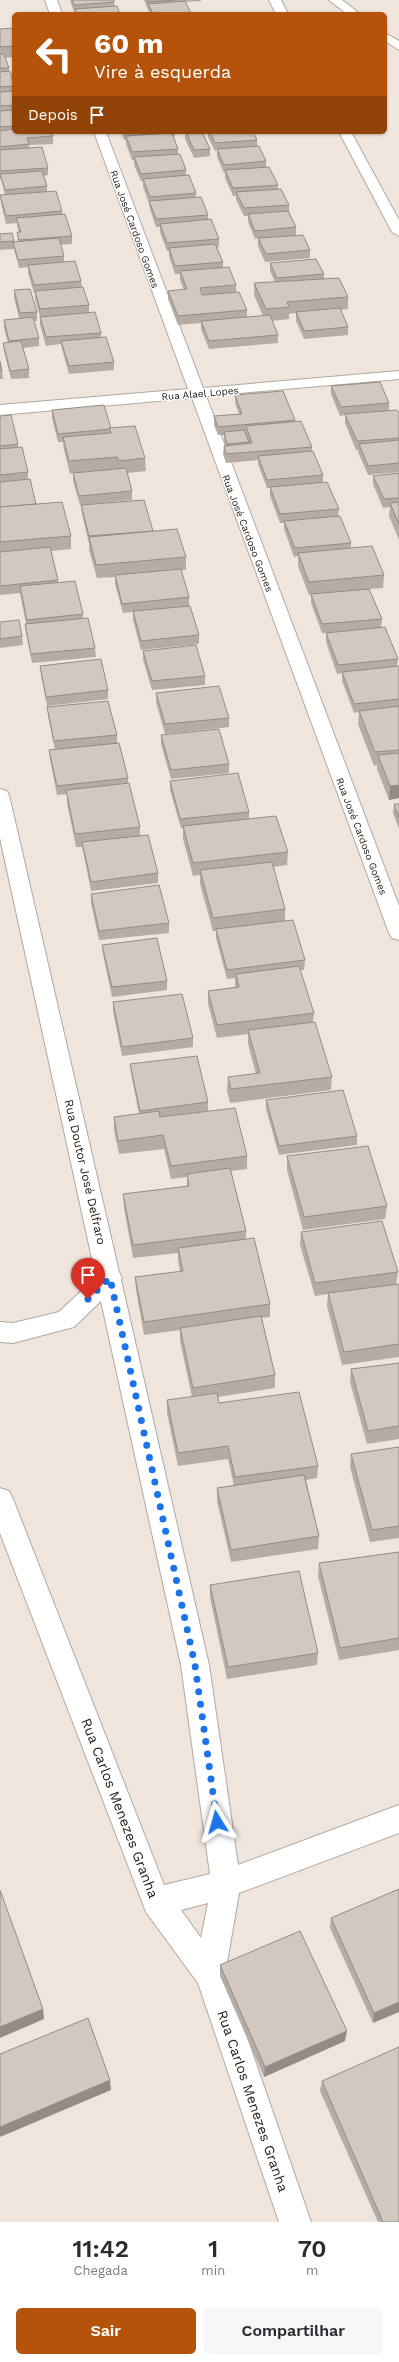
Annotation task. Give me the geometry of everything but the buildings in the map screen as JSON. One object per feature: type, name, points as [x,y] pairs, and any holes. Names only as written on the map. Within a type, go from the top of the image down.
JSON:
[{"type":"street","points":[[51,0],[55,12]]},
{"type":"street","points":[[275,0],[281,12]]},
{"type":"street","points":[[335,0],[351,12]]},
{"type":"street","points":[[387,37],[399,46]]},
{"type":"street","name":"Rua José Cardoso Gomes","points":[[101,134],[196,393],[399,933]]},
{"type":"street","points":[[346,134],[399,232]]},
{"type":"street","name":"Rua Alael Lopes","points":[[0,410],[399,375]]},
{"type":"street","name":"Rua Doutor José Delfraro","points":[[0,795],[110,1278],[195,1665],[226,1884],[210,1974]]},
{"type":"street","points":[[0,1332],[13,1333],[66,1320],[110,1278]]},
{"type":"street","name":"Rua Carlos Menezes Granha","points":[[0,1499],[156,1902],[210,1974],[294,2222]]},
{"type":"street","points":[[156,1902],[226,1884],[399,1820]]},
{"type":"route","points":[[88,1299],[110,1278],[195,1665],[217,1822]]}]
